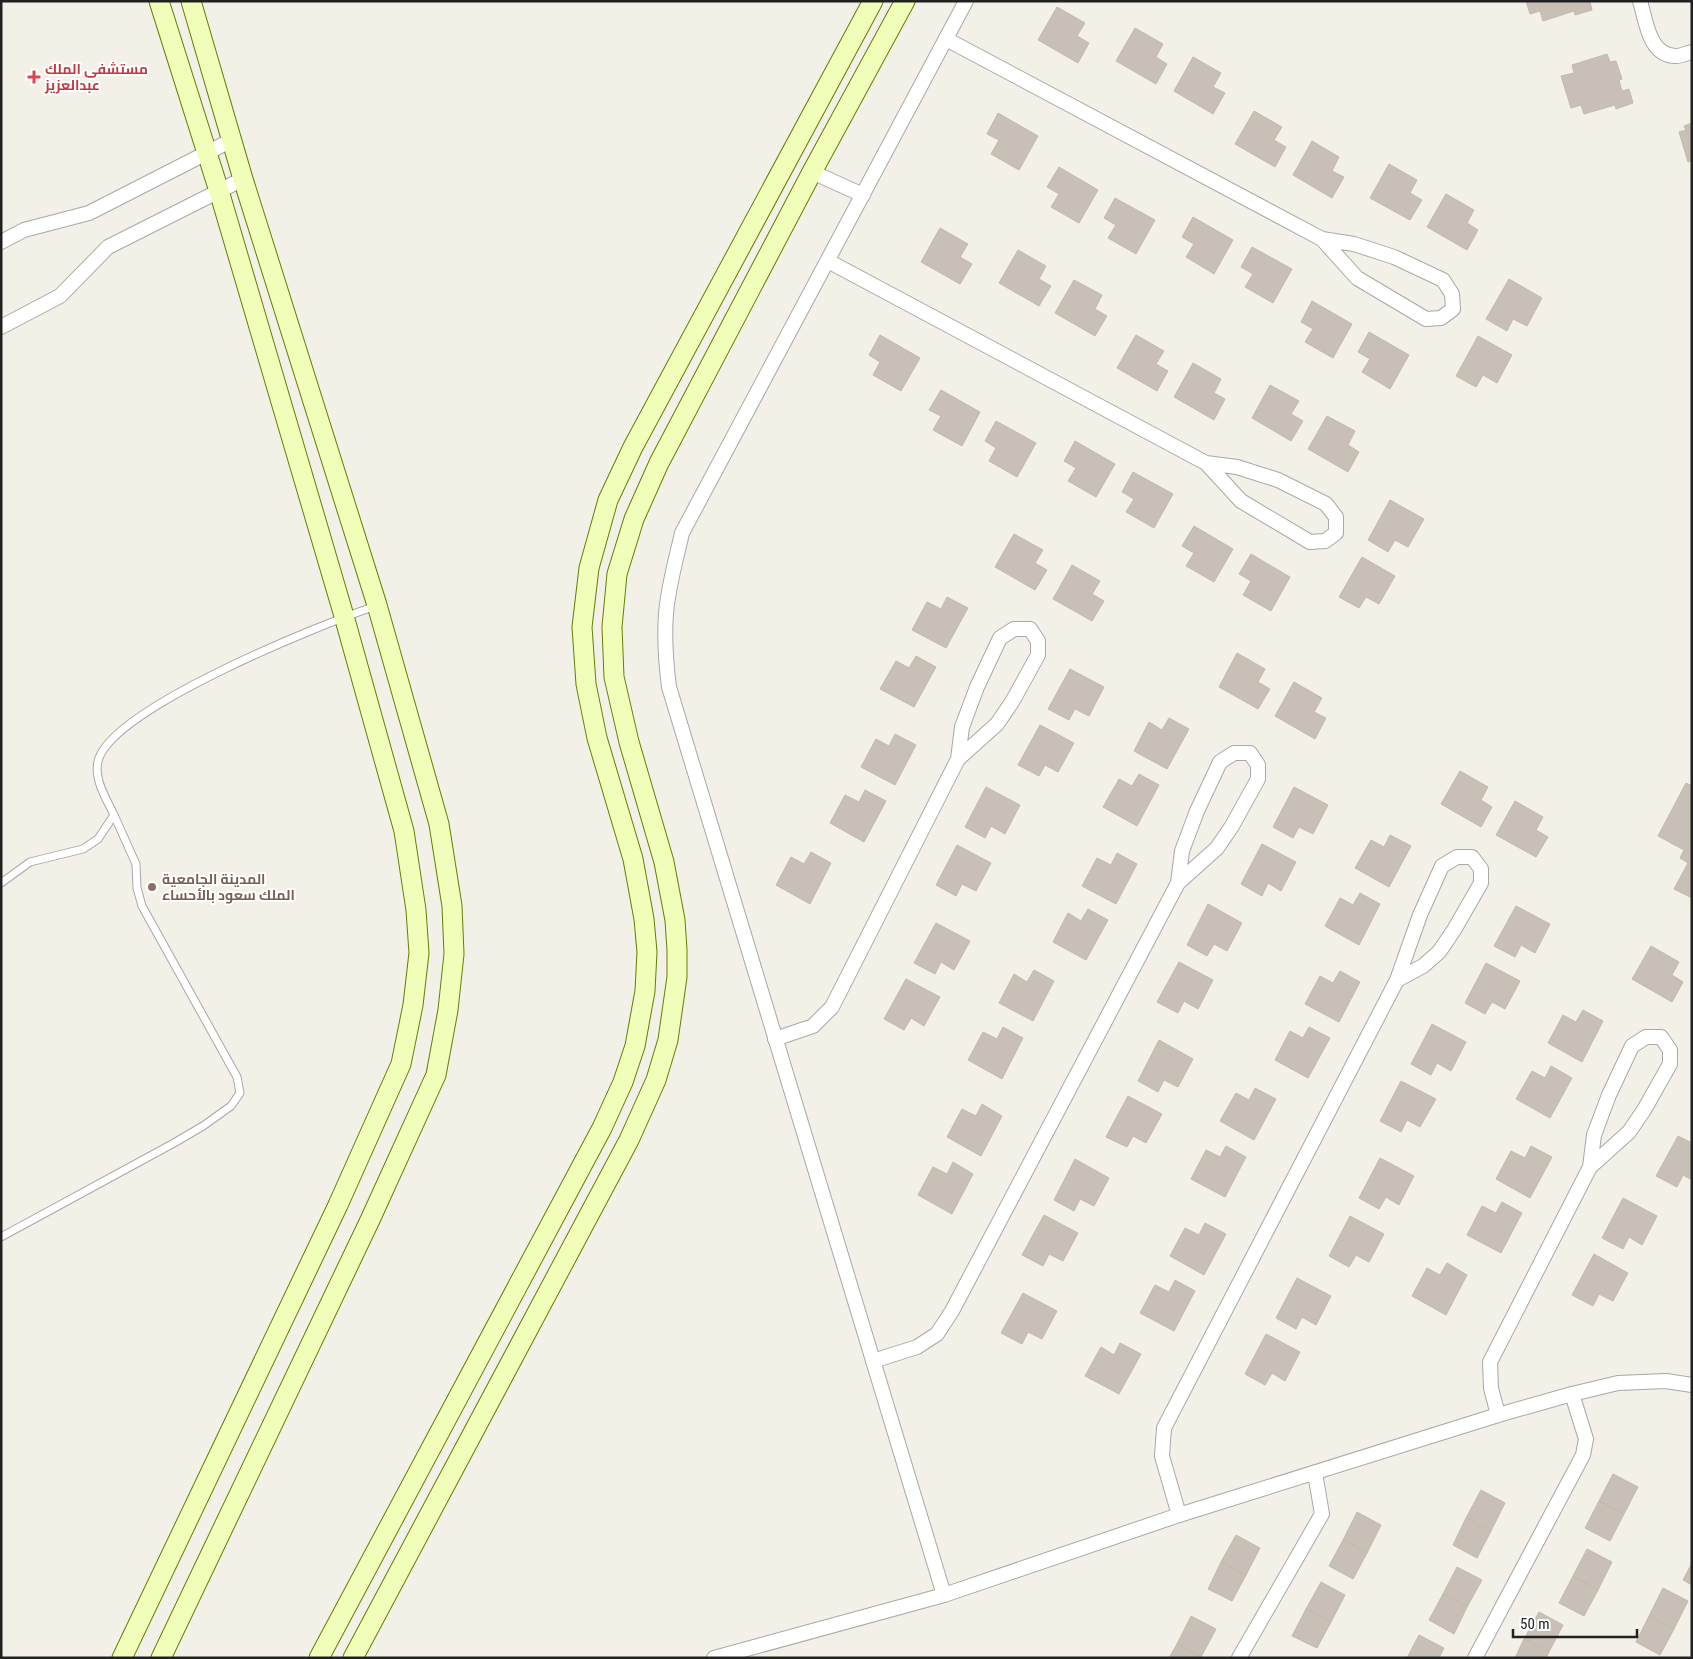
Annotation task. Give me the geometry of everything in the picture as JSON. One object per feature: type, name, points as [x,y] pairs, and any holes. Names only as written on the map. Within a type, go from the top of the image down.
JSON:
[{"type":"main road","points":[[122,1658],[338,1205],[401,1064],[413,1005],[419,953],[416,910],[404,831],[344,616],[219,191],[159,1]]},
{"type":"main road","points":[[161,1658],[370,1220],[436,1075],[448,1010],[454,954],[452,906],[439,824],[377,605],[243,179],[191,1]]},
{"type":"main road","points":[[319,1658],[602,1128],[623,1082],[635,1046],[646,991],[647,952],[644,919],[633,859],[597,738],[586,684],[582,626],[588,568],[608,500],[632,447],[873,1]]},
{"type":"main road","points":[[353,1658],[629,1140],[656,1080],[668,1040],[677,977],[675,920],[664,862],[621,711],[614,677],[612,627],[617,574],[634,519],[659,463],[812,172],[905,1]]},
{"type":"main road","points":[[670,377],[697,391]]},
{"type":"street","points":[[944,1595],[669,687],[666,651],[666,613],[670,584],[682,533],[966,1]]},
{"type":"street","points":[[1640,1],[1654,46],[1664,54],[1677,57],[1692,52]]},
{"type":"street","points":[[946,39],[1322,240],[1357,278],[1426,319],[1442,318],[1453,309],[1452,294],[1443,280],[1394,257],[1354,244],[1322,240]]},
{"type":"street","points":[[1,242],[24,230],[89,214],[232,140]]},
{"type":"street","points":[[812,172],[862,195]]},
{"type":"street","points":[[1,327],[60,296],[108,247],[243,179]]},
{"type":"street","points":[[828,260],[1206,463],[1241,501],[1310,542],[1325,541],[1336,533],[1336,518],[1326,504],[1278,480],[1237,467],[1206,463]]},
{"type":"street","points":[[775,1039],[813,1026],[832,1007],[958,759],[962,727],[977,687],[1000,638],[1014,629],[1030,629],[1038,641],[1038,655],[997,724],[958,759]]},
{"type":"street","points":[[873,1361],[917,1346],[937,1334],[952,1311],[1178,883],[1217,848],[1232,826],[1258,779],[1258,765],[1250,753],[1234,753],[1220,762],[1197,811],[1182,851],[1178,883]]},
{"type":"street","points":[[1179,1515],[1162,1456],[1164,1428],[1397,980],[1420,915],[1442,866],[1457,857],[1472,857],[1481,869],[1481,883],[1454,930],[1439,952],[1423,966],[1397,980]]},
{"type":"street","points":[[1498,1415],[1491,1388],[1490,1362],[1590,1167],[1594,1135],[1609,1095],[1632,1046],[1646,1037],[1662,1038],[1670,1050],[1670,1064],[1629,1132],[1590,1167]]},
{"type":"street","points":[[714,1658],[944,1595],[1179,1515],[1498,1415],[1572,1394],[1618,1384],[1666,1381],[1692,1385]]},
{"type":"street","points":[[1475,1658],[1583,1455],[1586,1439],[1572,1394]]},
{"type":"street","points":[[1239,1658],[1322,1514],[1316,1473]]},
{"type":"lane","points":[[1,1237],[203,1126],[231,1106],[240,1093],[237,1077],[142,906],[137,888],[136,864],[98,781],[98,758],[111,739],[146,711],[215,673],[344,616],[377,605]]},
{"type":"lane","points":[[1,883],[30,862],[83,849],[98,839],[114,815]]},
{"type":"building","points":[[1526,1],[1590,1],[1592,10],[1575,15],[1574,11],[1543,21],[1540,11],[1530,14]]},
{"type":"building","points":[[1057,7],[1085,23],[1077,36],[1089,43],[1078,63],[1038,40]]},
{"type":"building","points":[[1135,28],[1163,44],[1156,57],[1167,64],[1156,84],[1116,61]]},
{"type":"building","points":[[1607,54],[1610,62],[1616,61],[1622,79],[1619,80],[1622,91],[1629,89],[1633,103],[1616,109],[1615,105],[1584,114],[1581,105],[1571,108],[1561,76],[1574,73],[1572,65]]},
{"type":"building","points":[[1193,57],[1221,73],[1213,87],[1225,93],[1213,114],[1174,91]]},
{"type":"building","points":[[1254,111],[1282,127],[1274,140],[1286,147],[1275,167],[1235,144]]},
{"type":"building","points":[[998,113],[1038,136],[1019,170],[991,154],[999,140],[987,134]]},
{"type":"building","points":[[1692,123],[1692,161],[1688,162],[1679,132],[1686,130],[1684,126]]},
{"type":"building","points":[[1312,141],[1339,157],[1332,171],[1344,177],[1332,198],[1293,175]]},
{"type":"building","points":[[1389,164],[1417,180],[1410,193],[1422,200],[1410,220],[1370,198]]},
{"type":"building","points":[[1059,167],[1098,190],[1079,223],[1051,207],[1059,194],[1047,187]]},
{"type":"building","points":[[1446,194],[1474,210],[1467,223],[1478,230],[1467,250],[1427,227]]},
{"type":"building","points":[[1115,198],[1155,220],[1136,254],[1108,238],[1116,225],[1104,218]]},
{"type":"building","points":[[1193,217],[1233,240],[1214,274],[1186,257],[1194,244],[1182,237]]},
{"type":"building","points":[[940,228],[968,244],[960,257],[972,264],[960,284],[921,262]]},
{"type":"building","points":[[1252,247],[1292,269],[1273,303],[1245,287],[1253,274],[1241,267]]},
{"type":"building","points":[[1018,250],[1046,266],[1039,279],[1051,286],[1039,306],[999,283]]},
{"type":"building","points":[[1509,279],[1542,298],[1527,326],[1513,319],[1507,331],[1486,319]]},
{"type":"building","points":[[1074,280],[1102,295],[1095,309],[1107,316],[1095,336],[1055,313]]},
{"type":"building","points":[[1312,301],[1352,324],[1333,358],[1305,342],[1313,329],[1301,322]]},
{"type":"building","points":[[1369,332],[1409,355],[1390,389],[1362,372],[1370,359],[1358,352]]},
{"type":"building","points":[[880,335],[920,358],[901,391],[873,375],[880,362],[869,355]]},
{"type":"building","points":[[1136,335],[1164,351],[1156,364],[1168,371],[1157,391],[1117,368]]},
{"type":"building","points":[[1478,336],[1512,355],[1497,383],[1483,375],[1476,387],[1456,376]]},
{"type":"building","points":[[1193,363],[1221,379],[1214,393],[1225,399],[1214,420],[1174,397]]},
{"type":"building","points":[[1270,385],[1299,401],[1291,414],[1303,421],[1291,441],[1252,418]]},
{"type":"building","points":[[941,390],[980,412],[962,446],[933,430],[941,416],[929,410]]},
{"type":"building","points":[[1327,416],[1355,431],[1348,445],[1359,452],[1348,472],[1308,449]]},
{"type":"building","points":[[996,421],[1036,443],[1017,477],[989,461],[996,448],[985,441]]},
{"type":"building","points":[[1075,441],[1115,464],[1096,497],[1068,481],[1076,468],[1064,461]]},
{"type":"building","points":[[1133,472],[1173,494],[1154,528],[1126,512],[1134,499],[1122,492]]},
{"type":"building","points":[[1390,500],[1424,519],[1408,547],[1395,540],[1388,552],[1368,540]]},
{"type":"building","points":[[1194,526],[1233,549],[1214,582],[1186,566],[1194,553],[1182,546]]},
{"type":"building","points":[[1014,534],[1043,550],[1035,563],[1047,570],[1035,590],[995,567]]},
{"type":"building","points":[[1251,554],[1290,577],[1271,611],[1243,595],[1251,581],[1239,574]]},
{"type":"building","points":[[1362,557],[1395,576],[1379,604],[1366,597],[1359,608],[1339,597]]},
{"type":"building","points":[[1072,565],[1100,581],[1092,594],[1104,601],[1092,621],[1053,599]]},
{"type":"building","points":[[947,597],[968,608],[946,648],[912,630],[927,602],[941,609]]},
{"type":"building","points":[[1237,653],[1265,669],[1258,682],[1270,689],[1258,709],[1219,687]]},
{"type":"building","points":[[916,656],[936,667],[914,707],[880,689],[896,661],[909,668]]},
{"type":"building","points":[[1070,669],[1104,687],[1089,716],[1075,709],[1069,720],[1048,709]]},
{"type":"building","points":[[1294,682],[1322,698],[1314,712],[1326,718],[1315,739],[1275,716]]},
{"type":"building","points":[[1169,718],[1189,729],[1167,769],[1134,751],[1149,722],[1162,730]]},
{"type":"building","points":[[1040,725],[1074,743],[1058,772],[1045,765],[1039,776],[1018,765]]},
{"type":"building","points":[[895,734],[916,745],[895,785],[861,767],[876,739],[889,746]]},
{"type":"building","points":[[1460,771],[1488,787],[1481,800],[1492,807],[1481,827],[1441,804]]},
{"type":"building","points":[[1139,774],[1159,785],[1137,826],[1103,807],[1119,779],[1132,786]]},
{"type":"building","points":[[1686,783],[1692,786],[1692,898],[1674,889],[1688,863],[1680,858],[1684,850],[1658,836]]},
{"type":"building","points":[[986,787],[1020,805],[1005,834],[991,826],[985,838],[965,827]]},
{"type":"building","points":[[1294,787],[1328,805],[1313,834],[1299,827],[1293,838],[1273,827]]},
{"type":"building","points":[[865,790],[886,801],[864,842],[830,823],[845,795],[859,802]]},
{"type":"building","points":[[1515,801],[1543,817],[1536,830],[1548,837],[1536,857],[1496,835]]},
{"type":"building","points":[[1390,835],[1411,846],[1389,887],[1355,868],[1371,840],[1384,847]]},
{"type":"building","points":[[1262,844],[1296,862],[1281,891],[1268,883],[1262,896],[1241,884]]},
{"type":"building","points":[[957,845],[991,863],[976,891],[962,884],[956,896],[936,885]]},
{"type":"building","points":[[811,852],[831,863],[810,904],[776,885],[791,857],[804,864]]},
{"type":"building","points":[[1117,853],[1137,864],[1116,904],[1082,886],[1097,858],[1111,865]]},
{"type":"building","points":[[1360,893],[1380,904],[1359,945],[1325,926],[1340,898],[1353,905]]},
{"type":"building","points":[[1208,904],[1242,923],[1227,951],[1214,944],[1207,956],[1187,945]]},
{"type":"building","points":[[1516,906],[1550,924],[1535,953],[1521,945],[1515,957],[1494,946]]},
{"type":"building","points":[[1088,909],[1108,920],[1086,960],[1053,942],[1068,913],[1081,921]]},
{"type":"building","points":[[936,923],[970,941],[954,970],[941,962],[935,974],[914,963]]},
{"type":"building","points":[[1651,946],[1679,962],[1672,975],[1683,982],[1672,1002],[1632,979]]},
{"type":"building","points":[[1179,962],[1213,980],[1198,1009],[1184,1001],[1178,1013],[1157,1002]]},
{"type":"building","points":[[1486,963],[1520,981],[1505,1009],[1492,1002],[1485,1014],[1465,1003]]},
{"type":"building","points":[[1034,970],[1054,981],[1033,1021],[999,1003],[1014,974],[1027,982]]},
{"type":"building","points":[[1340,971],[1360,982],[1339,1022],[1305,1004],[1320,976],[1333,983]]},
{"type":"building","points":[[906,979],[940,997],[924,1026],[911,1018],[904,1030],[884,1019]]},
{"type":"building","points":[[1583,1010],[1603,1021],[1582,1062],[1548,1043],[1563,1015],[1576,1022]]},
{"type":"building","points":[[1432,1024],[1466,1042],[1451,1071],[1437,1063],[1431,1075],[1411,1064]]},
{"type":"building","points":[[1003,1027],[1023,1038],[1002,1079],[968,1060],[983,1032],[997,1039]]},
{"type":"building","points":[[1309,1027],[1330,1038],[1308,1078],[1275,1060],[1290,1031],[1303,1038]]},
{"type":"building","points":[[1159,1040],[1193,1059],[1178,1087],[1164,1080],[1158,1092],[1138,1081]]},
{"type":"building","points":[[1551,1066],[1572,1078],[1550,1118],[1516,1099],[1532,1071],[1545,1078]]},
{"type":"building","points":[[1401,1081],[1436,1099],[1420,1127],[1407,1120],[1401,1132],[1380,1121]]},
{"type":"building","points":[[1255,1088],[1276,1099],[1254,1140],[1220,1121],[1236,1093],[1249,1100]]},
{"type":"building","points":[[1128,1096],[1162,1114],[1146,1143],[1133,1136],[1127,1147],[1106,1137]]},
{"type":"building","points":[[982,1104],[1002,1116],[981,1156],[947,1137],[962,1109],[976,1116]]},
{"type":"building","points":[[1678,1136],[1692,1143],[1692,1180],[1683,1175],[1677,1187],[1656,1176]]},
{"type":"building","points":[[1226,1146],[1246,1157],[1225,1197],[1191,1179],[1206,1150],[1220,1157]]},
{"type":"building","points":[[1531,1146],[1552,1157],[1530,1198],[1496,1179],[1511,1151],[1525,1158]]},
{"type":"building","points":[[1380,1158],[1414,1176],[1399,1205],[1386,1197],[1379,1209],[1359,1198]]},
{"type":"building","points":[[1075,1159],[1109,1178],[1094,1206],[1080,1199],[1074,1211],[1054,1200]]},
{"type":"building","points":[[953,1162],[973,1174],[952,1214],[918,1195],[933,1167],[947,1174]]},
{"type":"building","points":[[1623,1198],[1657,1216],[1642,1245],[1629,1237],[1623,1249],[1602,1238]]},
{"type":"building","points":[[1502,1202],[1522,1213],[1501,1253],[1467,1235],[1482,1206],[1496,1213]]},
{"type":"building","points":[[1044,1215],[1078,1233],[1063,1261],[1049,1254],[1043,1266],[1022,1255]]},
{"type":"building","points":[[1350,1216],[1384,1234],[1369,1262],[1356,1255],[1349,1267],[1329,1256]]},
{"type":"building","points":[[1205,1223],[1226,1234],[1204,1275],[1170,1256],[1185,1228],[1199,1235]]},
{"type":"building","points":[[1594,1254],[1628,1273],[1613,1301],[1599,1294],[1593,1306],[1572,1295]]},
{"type":"building","points":[[1447,1263],[1467,1275],[1446,1315],[1412,1296],[1427,1268],[1440,1275]]},
{"type":"building","points":[[1297,1278],[1331,1296],[1316,1325],[1302,1317],[1296,1329],[1276,1318]]},
{"type":"building","points":[[1175,1280],[1195,1291],[1174,1331],[1140,1313],[1155,1285],[1169,1292]]},
{"type":"building","points":[[1023,1293],[1057,1311],[1042,1339],[1028,1332],[1022,1344],[1001,1333]]},
{"type":"building","points":[[1266,1334],[1300,1352],[1285,1381],[1272,1373],[1265,1385],[1245,1374]]},
{"type":"building","points":[[1120,1343],[1141,1354],[1119,1394],[1085,1376],[1101,1347],[1114,1355]]},
{"type":"building","points":[[1613,1474],[1638,1487],[1624,1514],[1599,1501]]},
{"type":"building","points":[[1481,1490],[1505,1503],[1491,1531],[1466,1518]]},
{"type":"building","points":[[1599,1501],[1624,1514],[1610,1541],[1585,1528]]},
{"type":"building","points":[[1357,1512],[1381,1525],[1367,1553],[1343,1540]]},
{"type":"building","points":[[1466,1518],[1491,1531],[1477,1558],[1453,1545]]},
{"type":"building","points":[[1236,1535],[1260,1548],[1246,1575],[1221,1562]]},
{"type":"building","points":[[1343,1540],[1367,1553],[1353,1579],[1329,1566]]},
{"type":"building","points":[[1587,1549],[1612,1562],[1598,1590],[1573,1576]]},
{"type":"building","points":[[1221,1562],[1246,1575],[1232,1601],[1208,1589]]},
{"type":"building","points":[[1692,1563],[1692,1585],[1683,1580]]},
{"type":"building","points":[[1457,1567],[1482,1580],[1467,1607],[1443,1594]]},
{"type":"building","points":[[1573,1576],[1598,1590],[1584,1616],[1559,1603]]},
{"type":"building","points":[[1321,1582],[1345,1595],[1331,1622],[1306,1609]]},
{"type":"building","points":[[1663,1588],[1688,1601],[1674,1629],[1649,1616]]},
{"type":"building","points":[[1443,1594],[1467,1607],[1454,1634],[1429,1620]]},
{"type":"building","points":[[1306,1609],[1331,1622],[1317,1648],[1292,1636]]},
{"type":"building","points":[[1539,1612],[1563,1625],[1549,1652],[1524,1639]]},
{"type":"building","points":[[1191,1616],[1216,1629],[1201,1657],[1177,1644]]},
{"type":"building","points":[[1649,1616],[1674,1629],[1660,1655],[1636,1642]]},
{"type":"building","points":[[1419,1635],[1444,1648],[1439,1658],[1407,1658]]},
{"type":"building","points":[[1524,1639],[1549,1652],[1546,1658],[1515,1658]]},
{"type":"building","points":[[1177,1644],[1201,1657],[1201,1658],[1169,1658]]},
{"type":"place","name":"مستشفى الملك عبدالعزيز","points":[[34,77]]},
{"type":"place","name":"المدينة الجامعية الملك سعود بالأحساء","points":[[152,887]]}]
